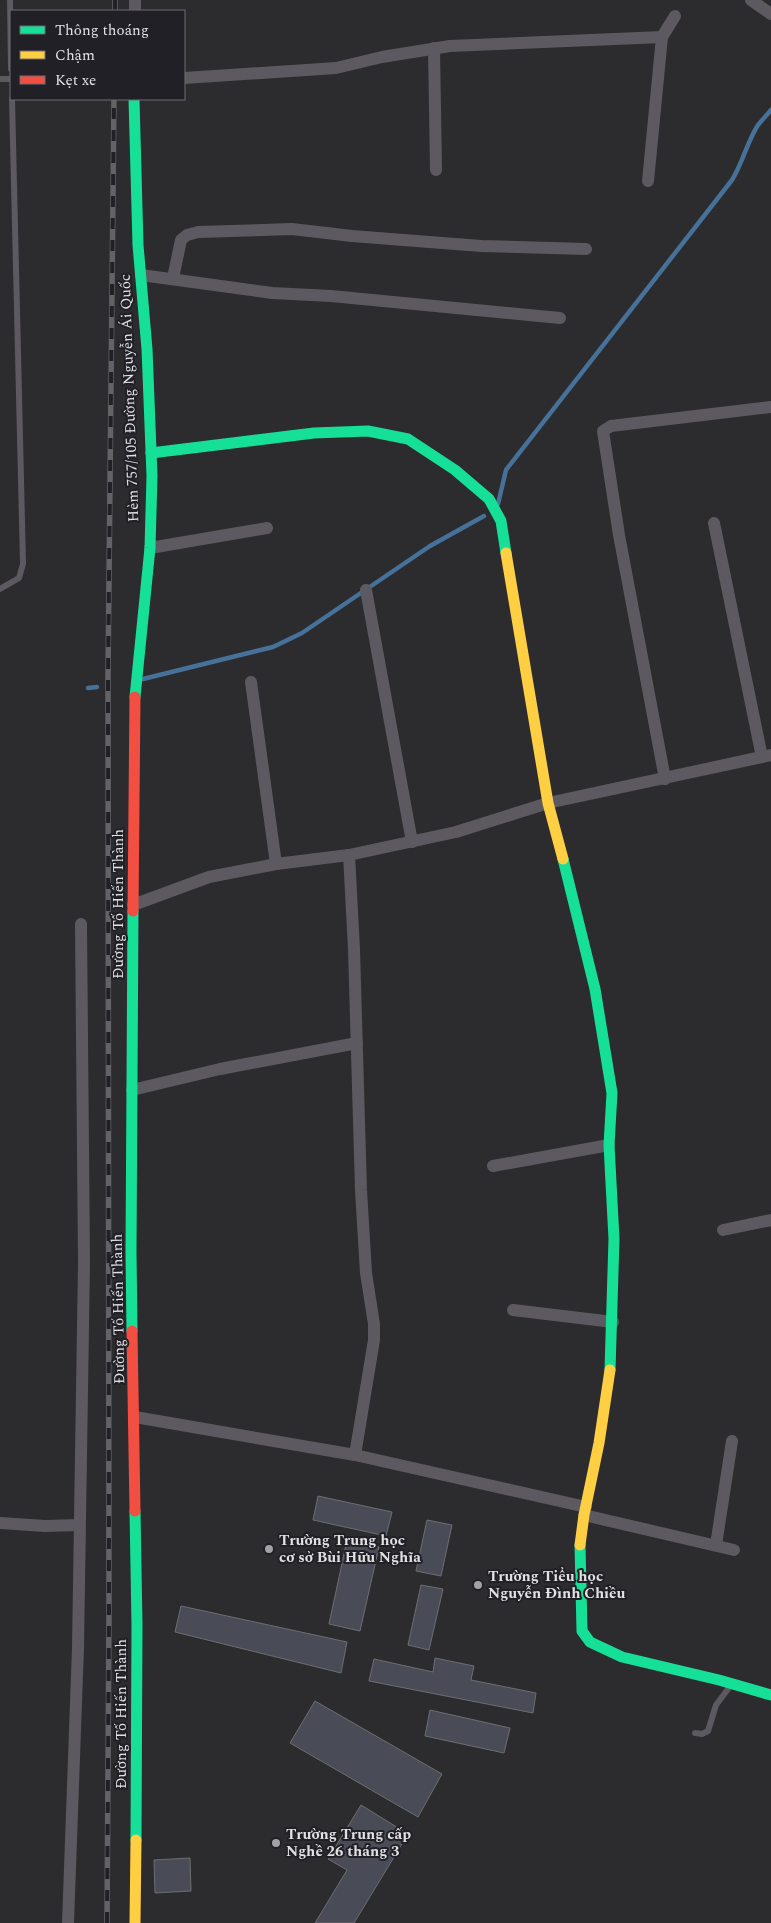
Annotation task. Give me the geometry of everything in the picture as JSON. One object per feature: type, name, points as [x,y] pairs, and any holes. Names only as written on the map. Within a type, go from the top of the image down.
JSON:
[{"type":"street","points":[[751,0],[771,14]]},
{"type":"street","points":[[648,181],[662,37],[675,16]]},
{"type":"street","points":[[185,78],[336,68],[382,57],[450,46],[662,37]]},
{"type":"street","points":[[434,48],[436,170]]},
{"type":"street","name":"Hẻm 757/105 Đường Nguyễn Ái Quốc","points":[[134,100],[151,453],[150,548],[135,696]]},
{"type":"street","points":[[173,278],[181,240],[187,235],[198,232],[292,229],[352,236],[482,246],[586,248]]},
{"type":"street","points":[[141,275],[272,293],[331,296],[560,318]]},
{"type":"street","points":[[665,779],[619,535],[603,431],[612,426],[771,407]]},
{"type":"street","points":[[151,453],[314,433],[368,431],[408,439],[455,470],[489,499],[501,521],[548,803],[574,897],[606,1048],[612,1093],[609,1145],[614,1239],[611,1365],[599,1443],[585,1511],[580,1558],[582,1631],[590,1642],[622,1657],[771,1695]]},
{"type":"street","points":[[133,905],[208,877],[276,864],[349,855],[412,842],[456,832],[548,803],[766,756],[714,523]]},
{"type":"street","points":[[150,548],[267,528]]},
{"type":"street","points":[[366,590],[412,842]]},
{"type":"street","points":[[251,682],[276,864]]},
{"type":"street","name":"Đường Tố Hiến Thành","points":[[135,696],[132,1090],[132,1272],[137,1615],[135,1923]]},
{"type":"street","points":[[349,855],[354,949],[360,1190],[366,1272],[374,1324],[374,1340],[355,1454]]},
{"type":"street","points":[[68,1923],[78,1648],[84,1209],[81,924]]},
{"type":"street","points":[[132,1090],[220,1069],[357,1042]]},
{"type":"street","points":[[493,1166],[609,1145]]},
{"type":"street","points":[[723,1230],[771,1220]]},
{"type":"street","points":[[512,1310],[613,1322]]},
{"type":"street","points":[[135,1416],[355,1454],[734,1550]]},
{"type":"street","points":[[716,1546],[732,1441]]},
{"type":"street","points":[[0,1523],[45,1526],[79,1525]]},
{"type":"lane","points":[[0,589],[19,578],[23,564],[12,100]]},
{"type":"lane","points":[[695,1732],[702,1734],[708,1731],[716,1705],[732,1684]]},
{"type":"building","points":[[318,1496],[392,1512],[386,1536],[313,1520]]},
{"type":"building","points":[[427,1520],[452,1525],[441,1576],[416,1571]]},
{"type":"building","points":[[347,1540],[379,1547],[360,1631],[329,1624]]},
{"type":"building","points":[[421,1585],[443,1589],[429,1650],[408,1645]]},
{"type":"building","points":[[181,1606],[347,1642],[341,1673],[175,1632]]},
{"type":"building","points":[[435,1658],[474,1666],[471,1680],[536,1693],[533,1713],[369,1681],[374,1659],[433,1672]]},
{"type":"building","points":[[315,1701],[442,1774],[418,1817],[290,1743]]},
{"type":"building","points":[[430,1710],[510,1728],[504,1753],[425,1736]]},
{"type":"building","points":[[361,1805],[408,1834],[354,1923],[315,1923],[347,1870],[328,1859]]},
{"type":"building","points":[[190,1858],[191,1891],[155,1893],[154,1860]]},
{"type":"waterway","points":[[498,504],[506,470],[732,180],[754,132],[771,110]]},
{"type":"waterway","points":[[143,679],[273,647],[302,633],[430,546],[484,516]]},
{"type":"waterway","points":[[88,688],[97,687]]},
{"type":"railway","points":[[115,0],[115,10]]},
{"type":"railway","points":[[107,1923],[109,1615],[108,677],[114,100]]},
{"type":"traffic: fast","points":[[134,100],[138,245],[147,349],[152,476],[150,548],[135,697]]},
{"type":"traffic: fast","points":[[151,453],[314,433],[368,431],[408,439],[455,470],[489,499],[501,521],[506,553]]},
{"type":"traffic: fast","points":[[563,859],[595,989],[612,1093],[609,1145],[614,1239],[610,1370]]},
{"type":"traffic: fast","points":[[132,1331],[133,911]]},
{"type":"traffic: fast","points":[[135,1511],[137,1625],[136,1840]]},
{"type":"traffic: fast","points":[[580,1545],[582,1631],[590,1642],[622,1657],[719,1680],[771,1695]]},
{"type":"traffic: slow","points":[[506,553],[548,803],[563,859]]},
{"type":"traffic: slow","points":[[580,1545],[610,1370]]},
{"type":"traffic: slow","points":[[135,1923],[136,1840]]},
{"type":"traffic: jam","points":[[133,911],[135,697]]},
{"type":"traffic: jam","points":[[132,1331],[135,1511]]},
{"type":"place","name":"Trường Trung học cơ sở Bùi Hữu Nghĩa","points":[[269,1549]]},
{"type":"place","name":"Trường Tiểu học Nguyễn Đình Chiều","points":[[478,1585]]},
{"type":"place","name":"Trường Trung cấp Nghề 26 tháng 3","points":[[276,1843]]}]
